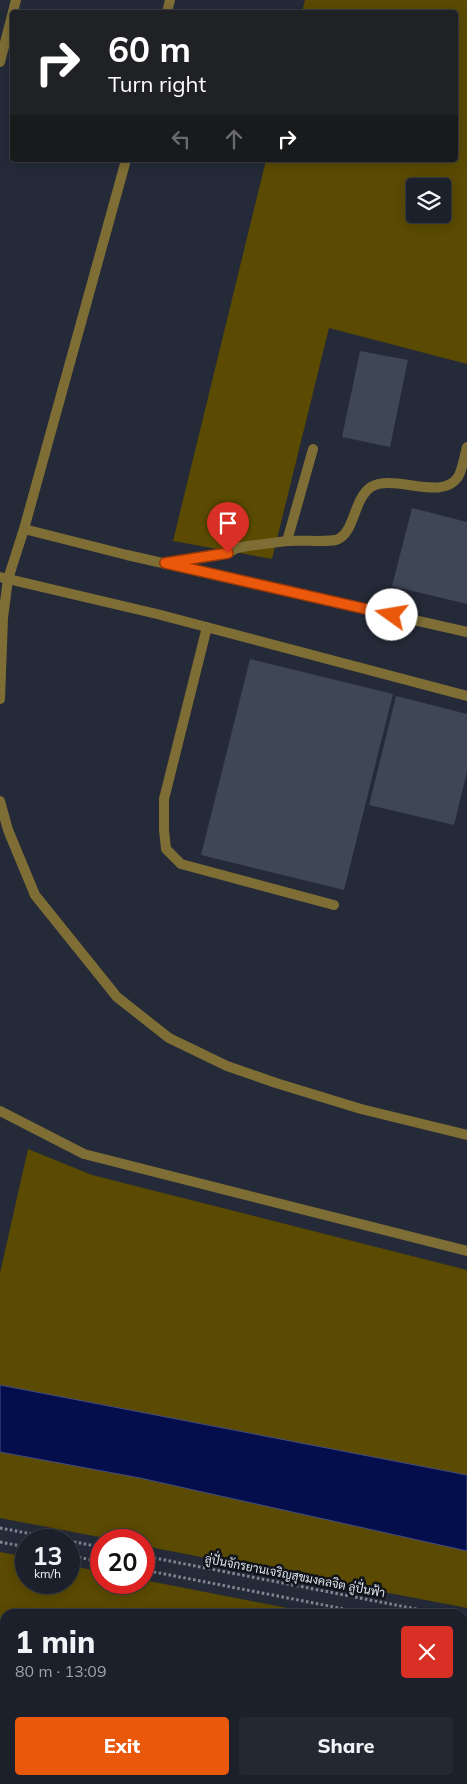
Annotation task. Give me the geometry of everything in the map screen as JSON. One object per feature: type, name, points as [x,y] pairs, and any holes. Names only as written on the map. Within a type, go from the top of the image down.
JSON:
[{"type":"lane","points":[[0,62],[10,23]]},
{"type":"lane","points":[[0,699],[4,578],[24,529],[125,162]]},
{"type":"lane","points":[[165,563],[228,553],[237,548],[248,546],[287,541],[336,540],[344,535],[360,498],[371,487],[382,483],[427,487],[446,486],[458,476],[467,447]]},
{"type":"lane","points":[[287,541],[313,449]]},
{"type":"lane","points":[[24,529],[127,555],[467,632]]},
{"type":"lane","points":[[4,578],[157,614],[467,696]]},
{"type":"lane","points":[[207,627],[164,799],[166,849],[181,864],[334,905]]},
{"type":"lane","points":[[0,801],[8,830],[35,895],[117,996],[169,1038],[227,1066],[276,1083],[361,1109],[467,1135]]},
{"type":"lane","points":[[0,1111],[84,1154],[467,1251]]},
{"type":"path","points":[[0,1528],[15,1531]]},
{"type":"path","points":[[0,1542],[15,1545]]},
{"type":"path","name":"ลู่ปั่นจักรยานเจริญสุขมงคลจิต ลู่ปั่นฟ้า","points":[[155,1558],[416,1609]]},
{"type":"path","points":[[155,1572],[344,1609]]},
{"type":"shaded area","points":[[305,0],[467,0],[467,364],[329,328],[272,559],[173,541],[266,162],[458,162],[458,10],[302,10]]},
{"type":"shaded area","points":[[28,1149],[92,1175],[467,1270],[467,1475],[0,1385],[0,1273]]},
{"type":"shaded area","points":[[0,1385],[467,1475],[467,1551],[140,1478],[0,1452]]},
{"type":"shaded area","points":[[0,1452],[140,1478],[467,1551],[467,1608],[155,1548],[155,1529],[90,1529],[90,1535],[80,1533],[80,1529],[58,1529],[0,1518]]},
{"type":"shaded area","points":[[0,1552],[15,1555],[15,1594],[80,1594],[80,1567],[90,1570],[90,1594],[155,1594],[155,1582],[292,1609],[0,1609]]},
{"type":"building","points":[[360,351],[408,360],[390,447],[342,437]]},
{"type":"building","points":[[412,508],[467,522],[467,604],[392,586]]},
{"type":"building","points":[[250,659],[393,694],[344,890],[201,855]]},
{"type":"building","points":[[396,696],[467,714],[467,772],[454,825],[369,805]]},
{"type":"route","points":[[228,553],[165,563],[392,615]]}]
